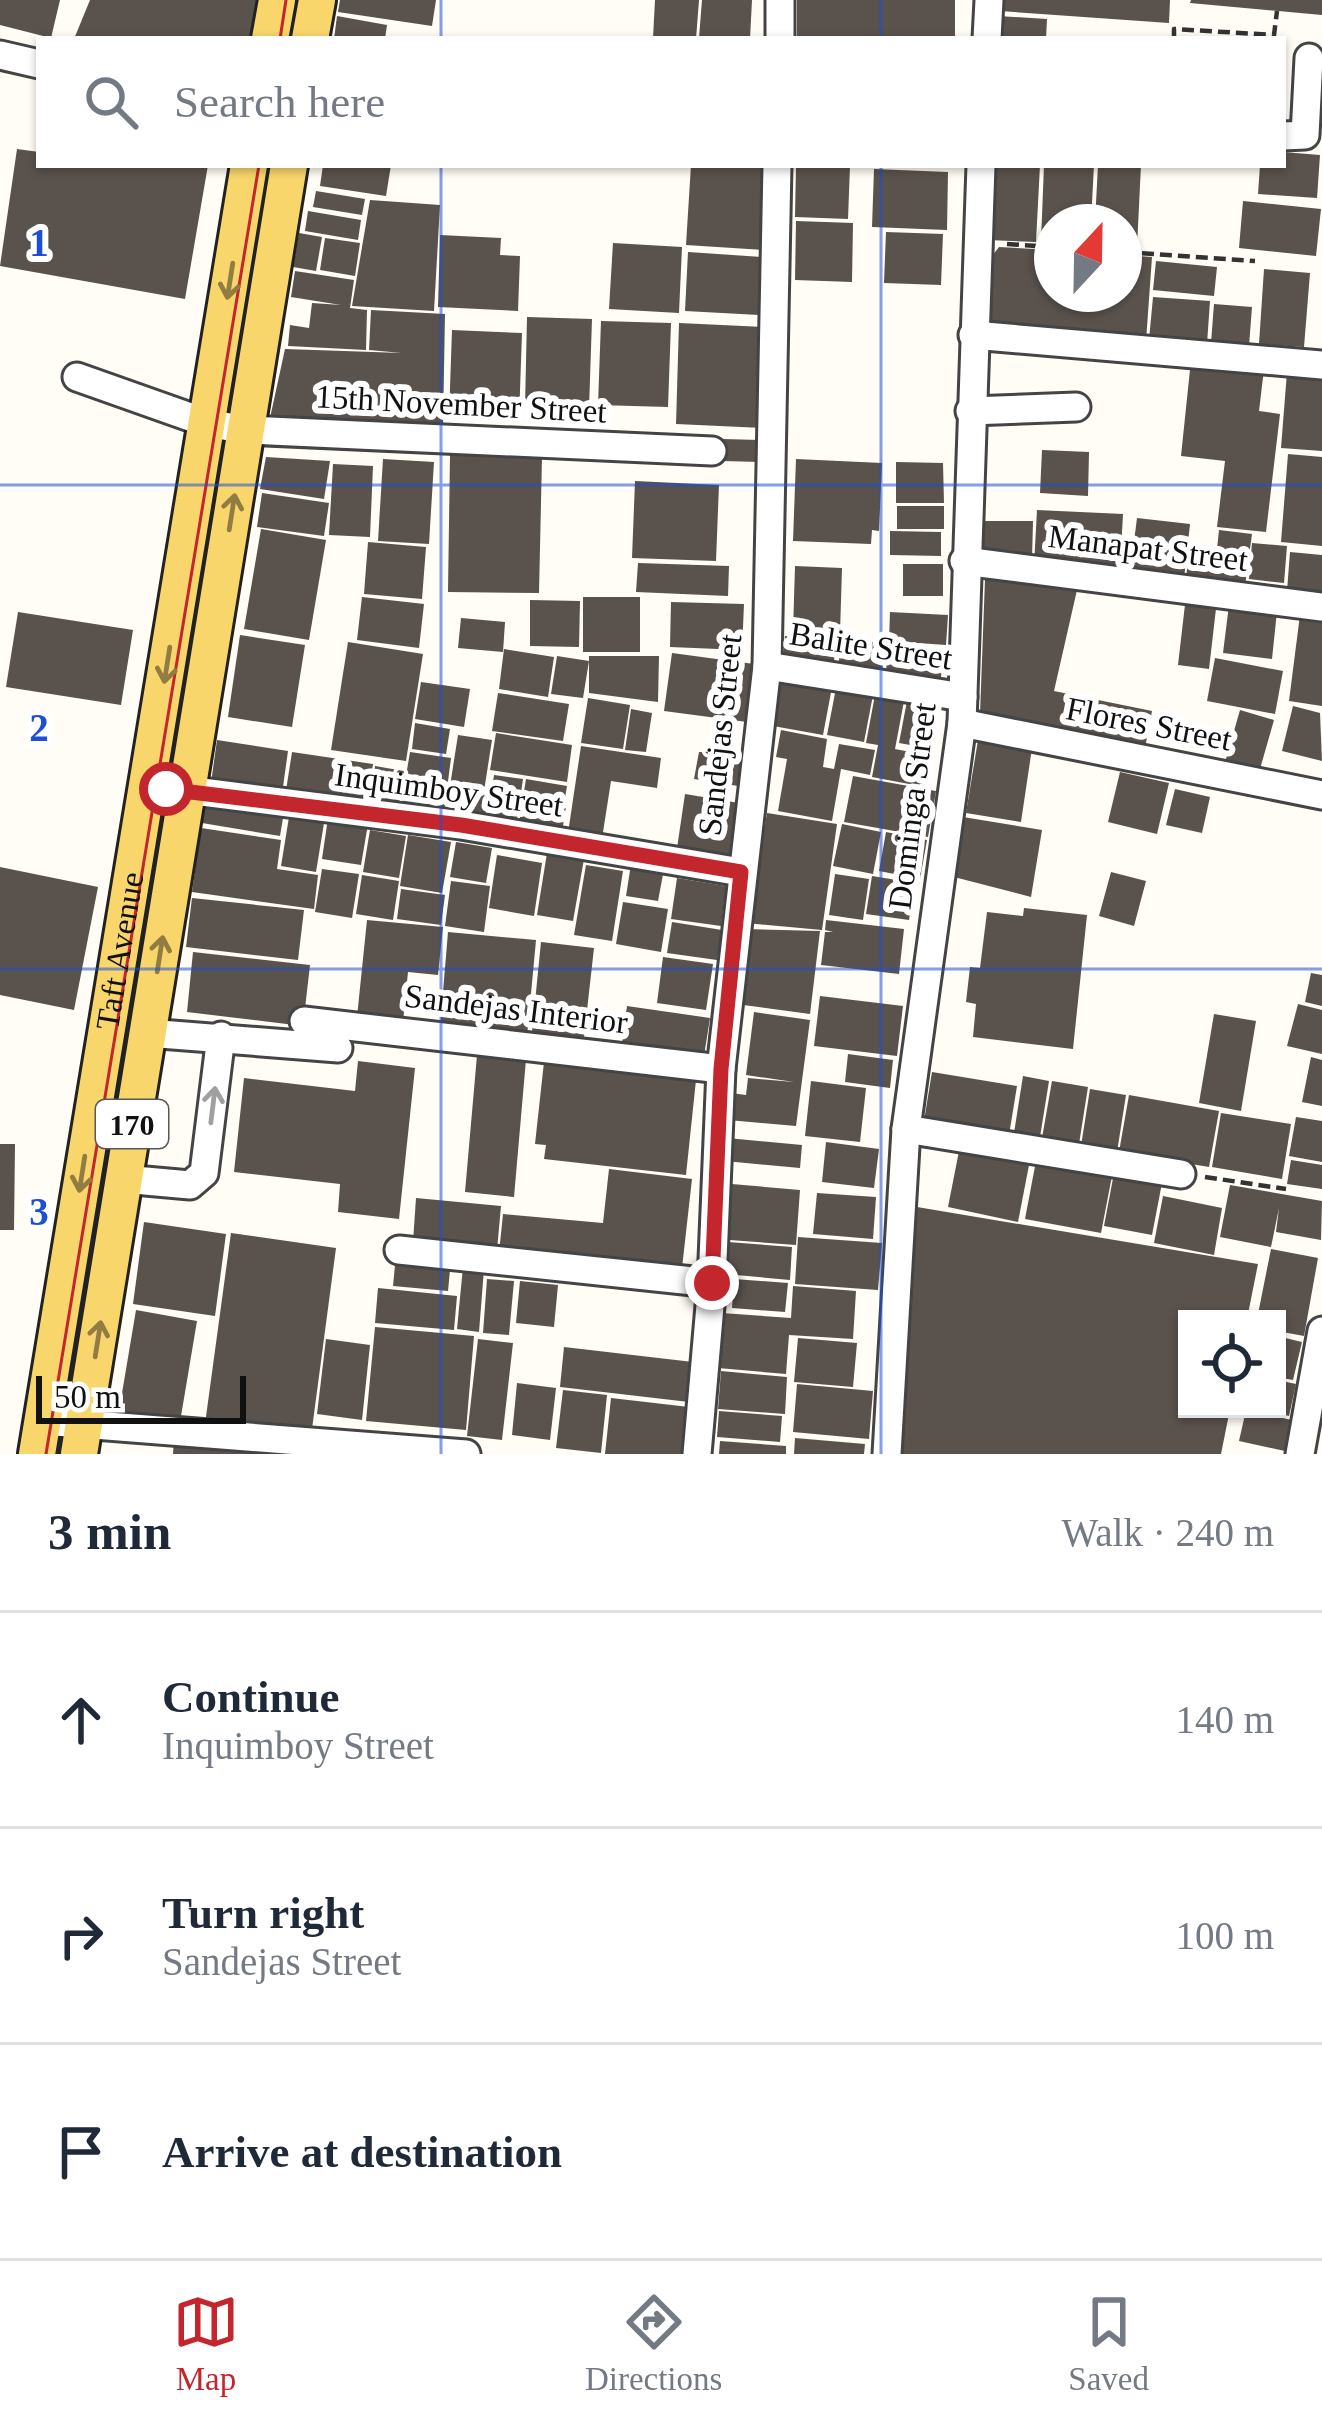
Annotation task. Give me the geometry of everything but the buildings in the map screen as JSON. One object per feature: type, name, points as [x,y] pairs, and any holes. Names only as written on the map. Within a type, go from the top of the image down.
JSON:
[{"type":"main road","points":[[271,36],[277,0]]},
{"type":"main road","points":[[311,36],[317,0]]},
{"type":"main road","name":"Taft Avenue","points":[[42,1425],[249,168]]},
{"type":"main road","name":"Taft Avenue","points":[[83,1429],[289,168]]},
{"type":"main road","points":[[42,1425],[83,1429]]},
{"type":"street","points":[[780,0],[780,36]]},
{"type":"street","points":[[988,36],[989,0]]},
{"type":"street","points":[[0,55],[36,63]]},
{"type":"street","points":[[1286,136],[1304,135],[1309,58]]},
{"type":"street","name":"Sandejas Street","points":[[697,1454],[712,1283],[721,1069],[767,667],[778,168]]},
{"type":"street","name":"Dominga Street","points":[[887,1454],[906,1129],[963,710],[964,561],[981,168]]},
{"type":"street","points":[[974,335],[1322,364]]},
{"type":"street","name":"15th November Street","points":[[77,377],[207,423],[246,430],[712,452]]},
{"type":"street","points":[[970,410],[1076,407]]},
{"type":"street","name":"Manapat Street","points":[[964,561],[1322,608]]},
{"type":"street","name":"Balite Street","points":[[767,667],[963,710]]},
{"type":"street","name":"Flores Street","points":[[963,710],[1322,795]]},
{"type":"street","name":"Inquimboy Street","points":[[144,801],[183,808],[461,825],[741,872]]},
{"type":"street","name":"Sandejas Interior","points":[[304,1021],[721,1069]]},
{"type":"street","points":[[147,1034],[338,1048]]},
{"type":"street","points":[[123,1179],[190,1185],[205,1173],[221,1036]]},
{"type":"street","points":[[906,1129],[1181,1174]]},
{"type":"street","points":[[399,1250],[712,1283]]},
{"type":"street","points":[[1300,1454],[1322,1331]]},
{"type":"street","points":[[83,1429],[466,1454]]},
{"type":"path","points":[[1174,36],[1174,29],[1274,35],[1277,11]]},
{"type":"path","points":[[977,242],[1034,246]]},
{"type":"path","points":[[1142,253],[1255,261]]},
{"type":"path","points":[[1181,1174],[1286,1189]]},
{"type":"tram line","points":[[280,36],[286,0]]},
{"type":"tram line","points":[[46,1454],[259,168]]},
{"type":"route","points":[[166,789],[461,825],[741,872],[721,1069],[712,1283]]}]
